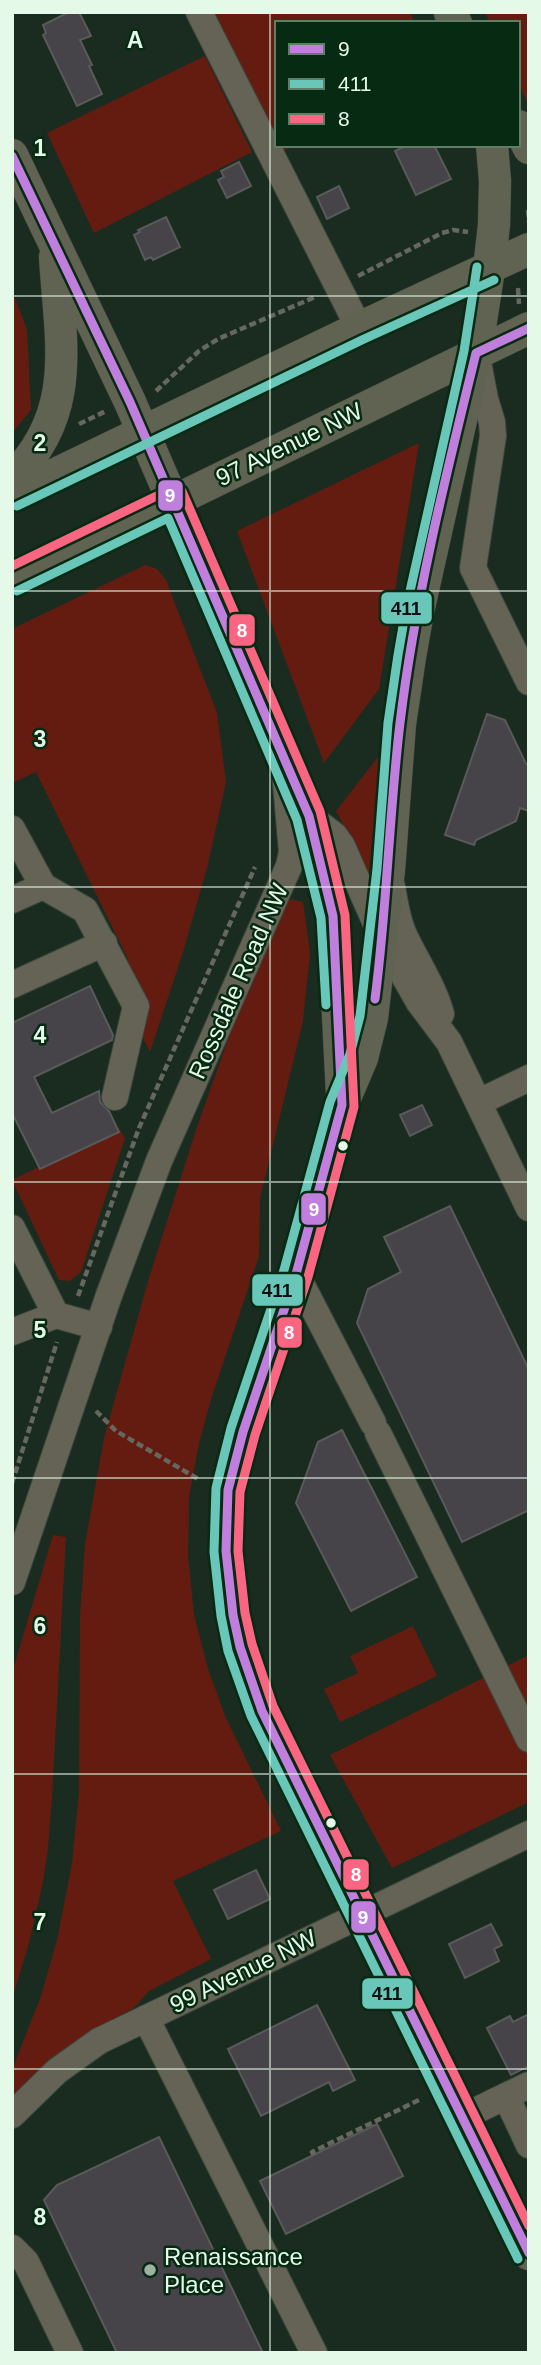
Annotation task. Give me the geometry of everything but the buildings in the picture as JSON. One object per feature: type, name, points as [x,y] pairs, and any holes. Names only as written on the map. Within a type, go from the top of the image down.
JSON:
[{"type":"main road","points":[[520,130],[529,148]]},
{"type":"main road","points":[[492,147],[494,225],[489,269],[476,353],[410,657],[400,724],[389,870],[372,1018],[362,1058],[342,1105],[296,1274],[243,1432],[228,1490],[226,1541],[228,1581],[240,1647],[262,1711],[525,2237]]},
{"type":"main road","name":"Rossdale Road NW","points":[[12,155],[130,401],[284,760]]},
{"type":"main road","points":[[12,478],[39,447],[56,409],[60,389],[62,368],[54,242]]},
{"type":"main road","points":[[12,495],[529,249]]},
{"type":"main road","name":"97 Avenue NW","points":[[12,580],[476,353],[524,319]]},
{"type":"main road","points":[[284,760],[309,816],[333,916],[342,1105]]},
{"type":"street","points":[[199,12],[359,328]]},
{"type":"street","points":[[476,353],[493,436],[473,568],[529,682]]},
{"type":"street","name":"Rossdale Road NW","points":[[12,1582],[142,1206],[178,1115],[289,866],[292,852],[284,760]]},
{"type":"street","points":[[309,816],[334,835],[342,846],[381,935],[419,1002],[449,1042],[529,1208]]},
{"type":"street","points":[[12,829],[43,886],[85,909],[136,1006],[115,1097]]},
{"type":"street","points":[[389,870],[397,916],[435,994],[449,1042]]},
{"type":"street","points":[[12,900],[43,886]]},
{"type":"street","points":[[12,985],[104,943]]},
{"type":"street","points":[[479,1102],[529,1078]]},
{"type":"street","points":[[12,1228],[56,1315]]},
{"type":"street","points":[[296,1274],[529,1739]]},
{"type":"street","points":[[12,1332],[56,1315],[99,1327]]},
{"type":"street","name":"99 Avenue NW","points":[[12,2115],[40,2087],[99,2041],[529,1834]]},
{"type":"street","points":[[146,2018],[314,2353]]},
{"type":"street","points":[[463,2117],[517,2091],[529,2145]]},
{"type":"street","points":[[12,2248],[26,2262],[70,2353]]},
{"type":"path","points":[[528,210],[529,222]]},
{"type":"path","points":[[518,288],[524,319]]},
{"type":"path","points":[[72,426],[104,412]]},
{"type":"path","points":[[80,1291],[139,1128],[255,867]]},
{"type":"path","points":[[12,1483],[55,1347]]},
{"type":"path","points":[[91,1405],[116,1431],[200,1480]]},
{"type":"path","points":[[314,2155],[312,2152],[421,2099]]},
{"type":"shaded area","points":[[210,12],[410,12],[414,21],[275,21],[275,145]]},
{"type":"shaded area","points":[[485,12],[529,12],[529,105],[520,87],[520,21],[489,21]]},
{"type":"shaded area","points":[[205,56],[252,152],[94,233],[47,133]]},
{"type":"shaded area","points":[[276,147],[291,147],[279,153]]},
{"type":"shaded area","points":[[15,298],[27,330],[31,410],[12,433],[12,299]]},
{"type":"shaded area","points":[[419,443],[379,689],[324,763],[237,531]]},
{"type":"shaded area","points":[[145,565],[157,569],[166,580],[217,713],[226,782],[208,864],[184,949],[150,1052],[109,970],[128,959],[36,772],[12,783],[12,629]]},
{"type":"shaded area","points":[[382,752],[369,873],[336,811]]},
{"type":"shaded area","points":[[286,898],[303,902],[310,953],[303,1021],[260,1198],[259,1256],[199,1443],[189,1497],[188,1555],[194,1615],[208,1669],[225,1716],[281,1831],[173,1881],[211,1959],[149,1991],[134,2008],[90,2032],[12,2095],[12,2070],[41,1996],[57,1940],[72,1863],[79,1792],[80,1616],[85,1544],[104,1438],[148,1281],[197,1127],[274,909]]},
{"type":"shaded area","points":[[119,1128],[125,1138],[81,1272],[70,1281],[59,1280],[12,1180]]},
{"type":"shaded area","points":[[53,1535],[66,1537],[48,1848],[29,1943],[12,1999],[12,1673]]},
{"type":"shaded area","points":[[413,1626],[437,1676],[340,1722],[324,1689],[358,1673],[350,1656]]},
{"type":"shaded area","points":[[529,1655],[529,1802],[392,1868],[330,1755]]},
{"type":"transit line","name":"9","points":[[12,156],[130,402],[309,816],[333,916],[342,1105],[296,1274],[243,1432],[228,1490],[226,1551],[233,1615],[240,1647],[262,1711],[529,2253]]},
{"type":"transit line","name":"411","points":[[477,267],[464,351],[398,655],[388,723],[377,869],[360,1016],[350,1054],[330,1102],[284,1270],[231,1428],[216,1488],[214,1552],[228,1651],[251,1716],[518,2259]]},
{"type":"transit line","name":"411","points":[[17,506],[364,339],[494,280]]},
{"type":"transit line","name":"9","points":[[375,999],[406,676],[443,491],[476,353],[529,328]]},
{"type":"transit line","name":"8","points":[[12,566],[169,490],[182,491],[320,811],[345,915],[354,1107],[308,1277],[255,1435],[240,1492],[238,1551],[245,1613],[252,1644],[273,1706],[529,2226]]},
{"type":"transit line","name":"411","points":[[17,591],[168,518],[297,820],[321,918],[326,1005]]},
{"type":"place","name":"Renaissance Place","points":[[150,2270]]}]
